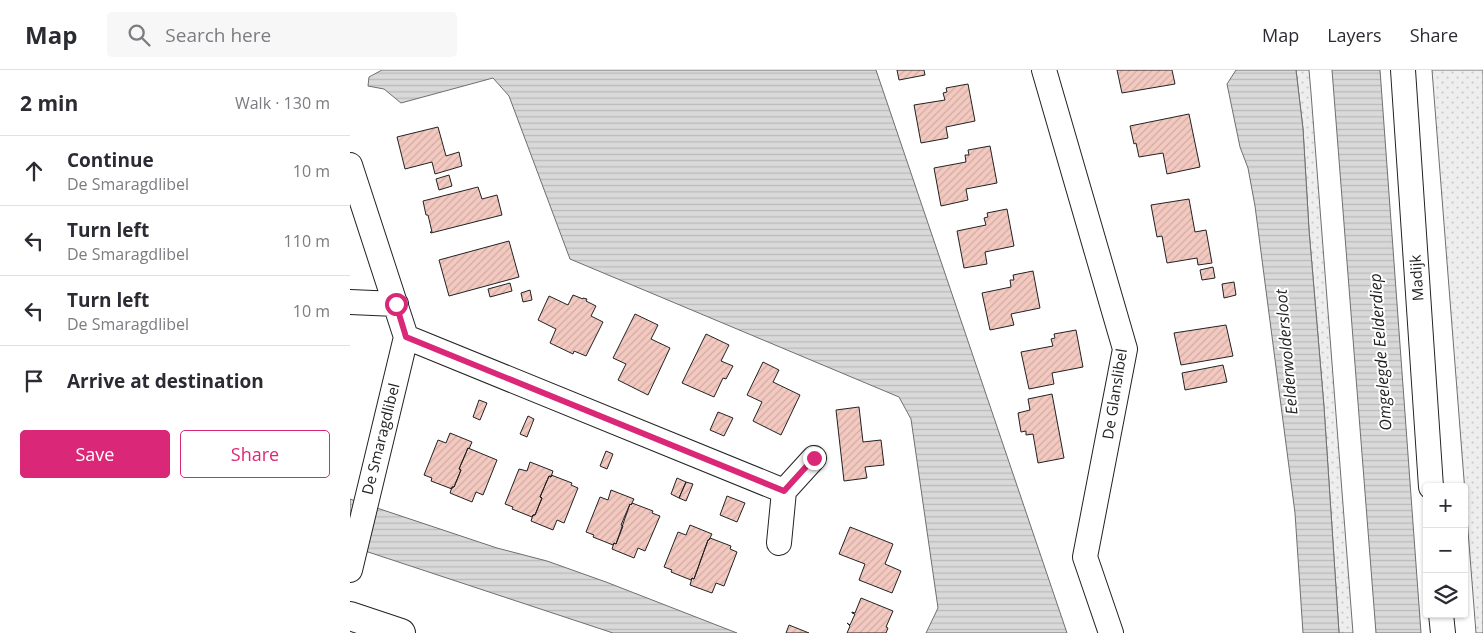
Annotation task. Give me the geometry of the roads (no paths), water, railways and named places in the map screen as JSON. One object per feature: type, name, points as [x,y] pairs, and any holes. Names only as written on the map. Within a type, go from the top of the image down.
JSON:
[{"type":"main road","points":[[350,616],[401,633]]},
{"type":"street","name":"De Glanslibel","points":[[1044,70],[1125,349],[1085,557],[1111,633]]},
{"type":"street","name":"Madijk","points":[[1403,70],[1431,483]]},
{"type":"street","points":[[350,165],[406,337],[784,491]]},
{"type":"street","points":[[350,302],[396,304]]},
{"type":"street","name":"De Smaragdlibel","points":[[350,568],[406,337]]},
{"type":"street","points":[[779,544],[784,491],[814,458]]},
{"type":"street","points":[[1441,618],[1443,633]]},
{"type":"water","points":[[382,70],[876,70],[1067,633],[926,633],[938,608],[911,419],[899,397],[570,259],[509,96],[493,78],[401,103],[384,89],[368,86],[369,77]]},
{"type":"water","name":"Eelderwoldersloot","points":[[1236,70],[1296,70],[1303,129],[1339,633],[1303,633],[1295,513],[1255,206],[1248,168],[1240,147],[1227,84]]},
{"type":"water","name":"Omgelegde Eelderdiep","points":[[1332,70],[1380,70],[1421,633],[1376,633]]},
{"type":"water","points":[[350,499],[497,548],[547,561],[737,633],[613,633],[350,546]]}]
